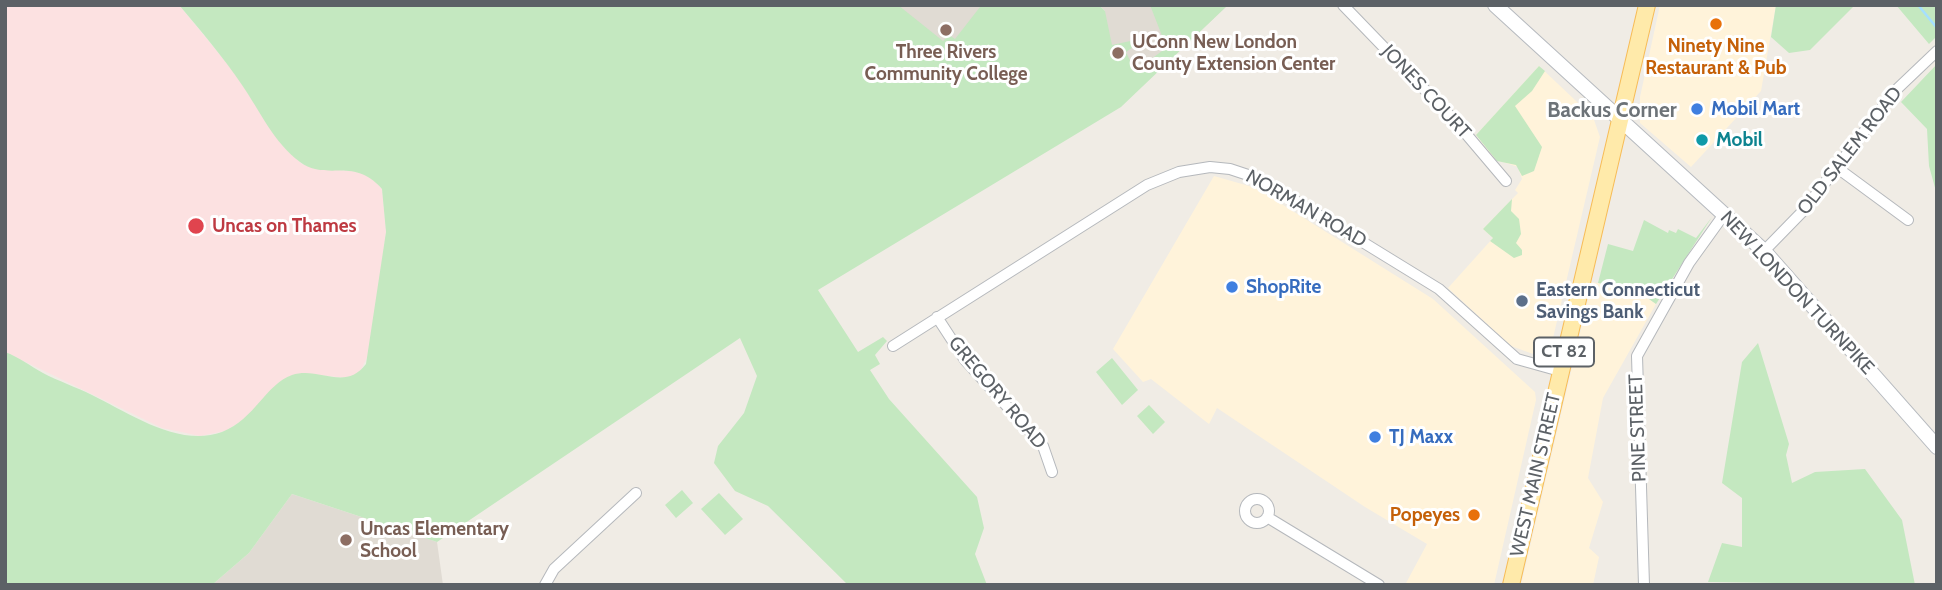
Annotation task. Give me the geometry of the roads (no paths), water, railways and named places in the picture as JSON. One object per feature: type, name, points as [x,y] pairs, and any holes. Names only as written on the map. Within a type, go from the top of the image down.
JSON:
[{"type":"main road","name":"NEW LONDON TURNPIKE","points":[[1495,5],[1765,251],[1937,447]]},
{"type":"main road","name":"CT 82","points":[[1621,121],[1647,5]]},
{"type":"main road","name":"WEST MAIN STREET","points":[[1511,585],[1621,121]]},
{"type":"street","name":"JONES COURT","points":[[1343,5],[1448,113],[1506,181]]},
{"type":"street","name":"OLD SALEM ROAD","points":[[1765,251],[1804,210],[1896,90],[1937,51]]},
{"type":"street","points":[[1836,166],[1908,220]]},
{"type":"street","name":"NORMAN ROAD","points":[[893,346],[1143,188],[1179,172],[1217,167],[1247,174],[1280,190],[1439,289],[1517,359],[1560,371]]},
{"type":"street","name":"PINE STREET","points":[[1644,585],[1637,356],[1689,263],[1726,214]]},
{"type":"street","name":"GREGORY ROAD","points":[[937,317],[962,357],[1043,446],[1052,472]]},
{"type":"street","points":[[545,585],[554,569],[636,493]]},
{"type":"street","points":[[1267,517],[1379,585]]},
{"type":"waterway","points":[[1918,5],[1937,28]]},
{"type":"place","name":"Ninety Nine Restaurant & Pub","points":[[1716,24]]},
{"type":"place","name":"Three Rivers Community College","points":[[946,30]]},
{"type":"place","name":"UConn New London County Extension Center","points":[[1118,53]]},
{"type":"place","name":"Mobil Mart","points":[[1697,109]]},
{"type":"place","name":"Mobil","points":[[1702,140]]},
{"type":"place","name":"Uncas on Thames","points":[[196,226]]},
{"type":"place","name":"ShopRite","points":[[1232,287]]},
{"type":"place","name":"Eastern Connecticut Savings Bank","points":[[1522,301]]},
{"type":"place","name":"TJ Maxx","points":[[1375,437]]},
{"type":"place","name":"Popeyes","points":[[1474,515]]},
{"type":"place","name":"Uncas Elementary School","points":[[346,540]]},
{"type":"district","name":"Backus Corner","points":[[1612,111]]}]
